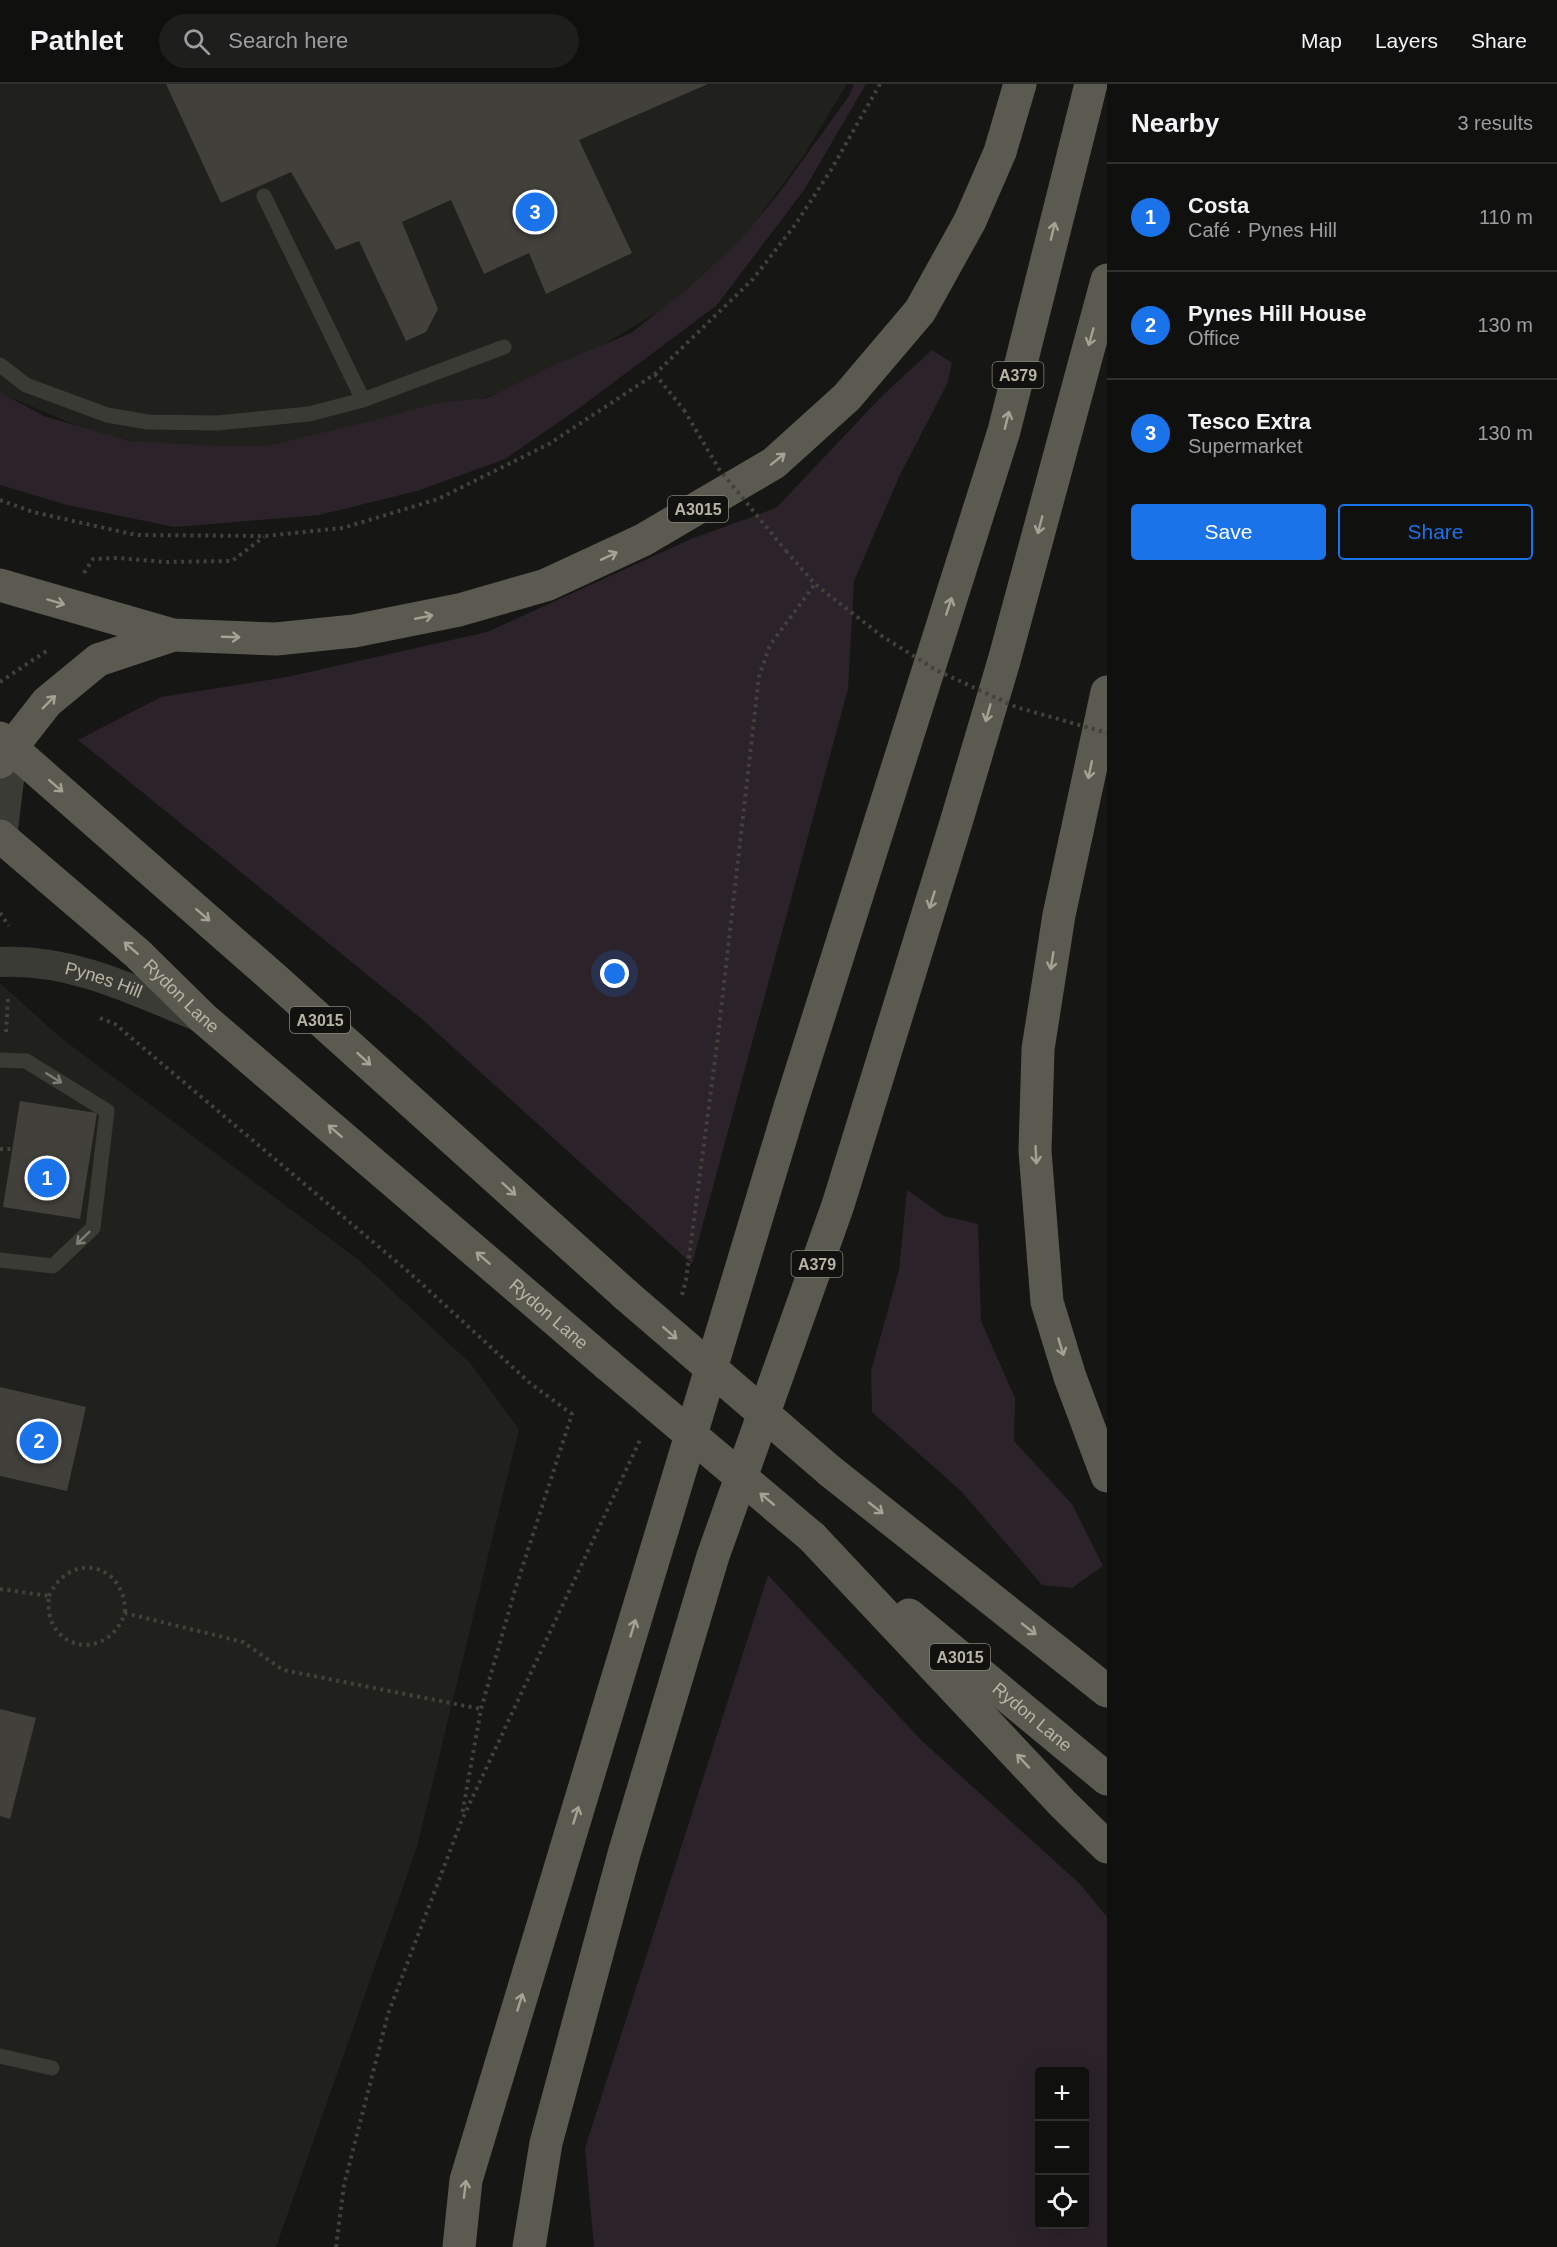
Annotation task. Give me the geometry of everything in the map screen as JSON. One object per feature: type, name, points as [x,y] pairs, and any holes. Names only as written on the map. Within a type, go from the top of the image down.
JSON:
[{"type":"main road","name":"A3015","points":[[0,585],[173,635],[276,639],[354,631],[470,607],[546,585],[643,540],[774,463],[847,397],[920,311],[970,221],[1000,152],[1020,84]]},
{"type":"main road","name":"A379","points":[[459,2247],[466,2180],[790,1107],[1004,431],[1091,84]]},
{"type":"main road","name":"A379","points":[[529,2247],[546,2143],[624,1854],[714,1556],[838,1206],[955,826],[1004,661],[1107,280]]},
{"type":"main road","points":[[4,749],[48,702],[98,660],[173,635]]},
{"type":"main road","points":[[1107,692],[1059,915],[1038,1048],[1035,1151],[1047,1302],[1070,1377],[1107,1476]]},
{"type":"main road","name":"A3015","points":[[4,749],[303,1004],[626,1295],[830,1472],[1107,1691]]},
{"type":"main road","name":"Rydon Lane","points":[[1,838],[138,954],[203,1018],[608,1365],[812,1537],[1107,1779]]},
{"type":"main road","points":[[812,1537],[1063,1804],[1107,1847]]},
{"type":"street","points":[[1,838],[4,749]]},
{"type":"street","name":"Pynes Hill","points":[[6,961],[64,966],[97,976],[203,1018]]},
{"type":"lane","points":[[264,196],[363,400]]},
{"type":"lane","points":[[0,365],[26,385],[107,415],[148,422],[216,423],[309,414],[363,400],[504,347]]},
{"type":"lane","points":[[0,1060],[26,1061],[107,1111],[93,1228],[53,1266],[0,1260]]},
{"type":"lane","points":[[0,2056],[52,2068]]},
{"type":"path","points":[[0,501],[33,512],[136,535],[265,536],[343,528],[438,499],[549,444],[655,374],[753,279],[795,225],[831,170],[880,84]]},
{"type":"path","points":[[655,374],[684,410],[719,469],[815,584],[838,603],[882,636],[936,670],[1016,707],[1107,733]]},
{"type":"path","points":[[680,1303],[686,1280],[717,1045],[759,676],[770,645],[815,584]]},
{"type":"path","points":[[0,913],[10,929],[6,961]]},
{"type":"path","points":[[99,1017],[115,1024],[411,1274],[531,1384],[572,1414],[515,1590],[481,1709],[461,1822]]},
{"type":"path","points":[[0,1149],[12,1149]]},
{"type":"path","points":[[336,2247],[344,2185],[388,2014],[461,1822],[633,1459],[641,1437]]},
{"type":"path","points":[[94,1568],[106,1573],[116,1581],[125,1602],[125,1613],[121,1625],[114,1634],[102,1642],[90,1645],[73,1644],[54,1628],[49,1618],[49,1596],[54,1585],[72,1570],[94,1568]]},
{"type":"path","points":[[0,1588],[49,1596]]},
{"type":"path","points":[[125,1613],[243,1642],[283,1670],[481,1709]]},
{"type":"shaded area","points":[[0,84],[847,84],[802,158],[712,280],[547,378],[379,430],[215,458],[94,433],[0,393]]},
{"type":"shaded area","points":[[854,84],[866,84],[804,190],[717,305],[582,406],[505,459],[417,491],[319,515],[174,527],[67,505],[0,485],[0,392],[44,416],[129,441],[267,446],[437,403],[487,398],[554,365],[631,333],[685,291],[740,240],[779,193],[849,96]]},
{"type":"shaded area","points":[[932,350],[952,363],[947,384],[899,477],[854,581],[848,689],[692,1264],[423,1020],[78,740],[161,697],[287,677],[487,632],[691,539],[776,508],[883,395]]},
{"type":"shaded area","points":[[0,983],[61,1038],[360,1261],[470,1363],[519,1429],[417,1847],[276,2247],[0,2247]]},
{"type":"shaded area","points":[[907,1190],[944,1216],[978,1224],[981,1321],[1015,1398],[1014,1441],[1072,1504],[1103,1566],[1072,1588],[1042,1585],[961,1491],[872,1412],[871,1371],[899,1270]]},
{"type":"shaded area","points":[[768,1575],[921,1740],[1080,1884],[1107,1917],[1107,2247],[594,2247],[585,2148]]},
{"type":"building","points":[[166,84],[708,84],[579,140],[632,253],[546,294],[529,253],[484,274],[451,200],[402,222],[438,309],[426,332],[406,341],[359,241],[336,250],[291,172],[221,203]]},
{"type":"building","points":[[20,1101],[97,1113],[80,1219],[3,1207]]},
{"type":"building","points":[[0,1387],[86,1407],[67,1491],[0,1476]]},
{"type":"building","points":[[0,1709],[36,1718],[10,1819],[0,1816]]},
{"type":"place","name":"Tesco Extra","points":[[535,212]]},
{"type":"place","name":"Costa","points":[[47,1178]]},
{"type":"place","name":"Pynes Hill House","points":[[39,1441]]}]
